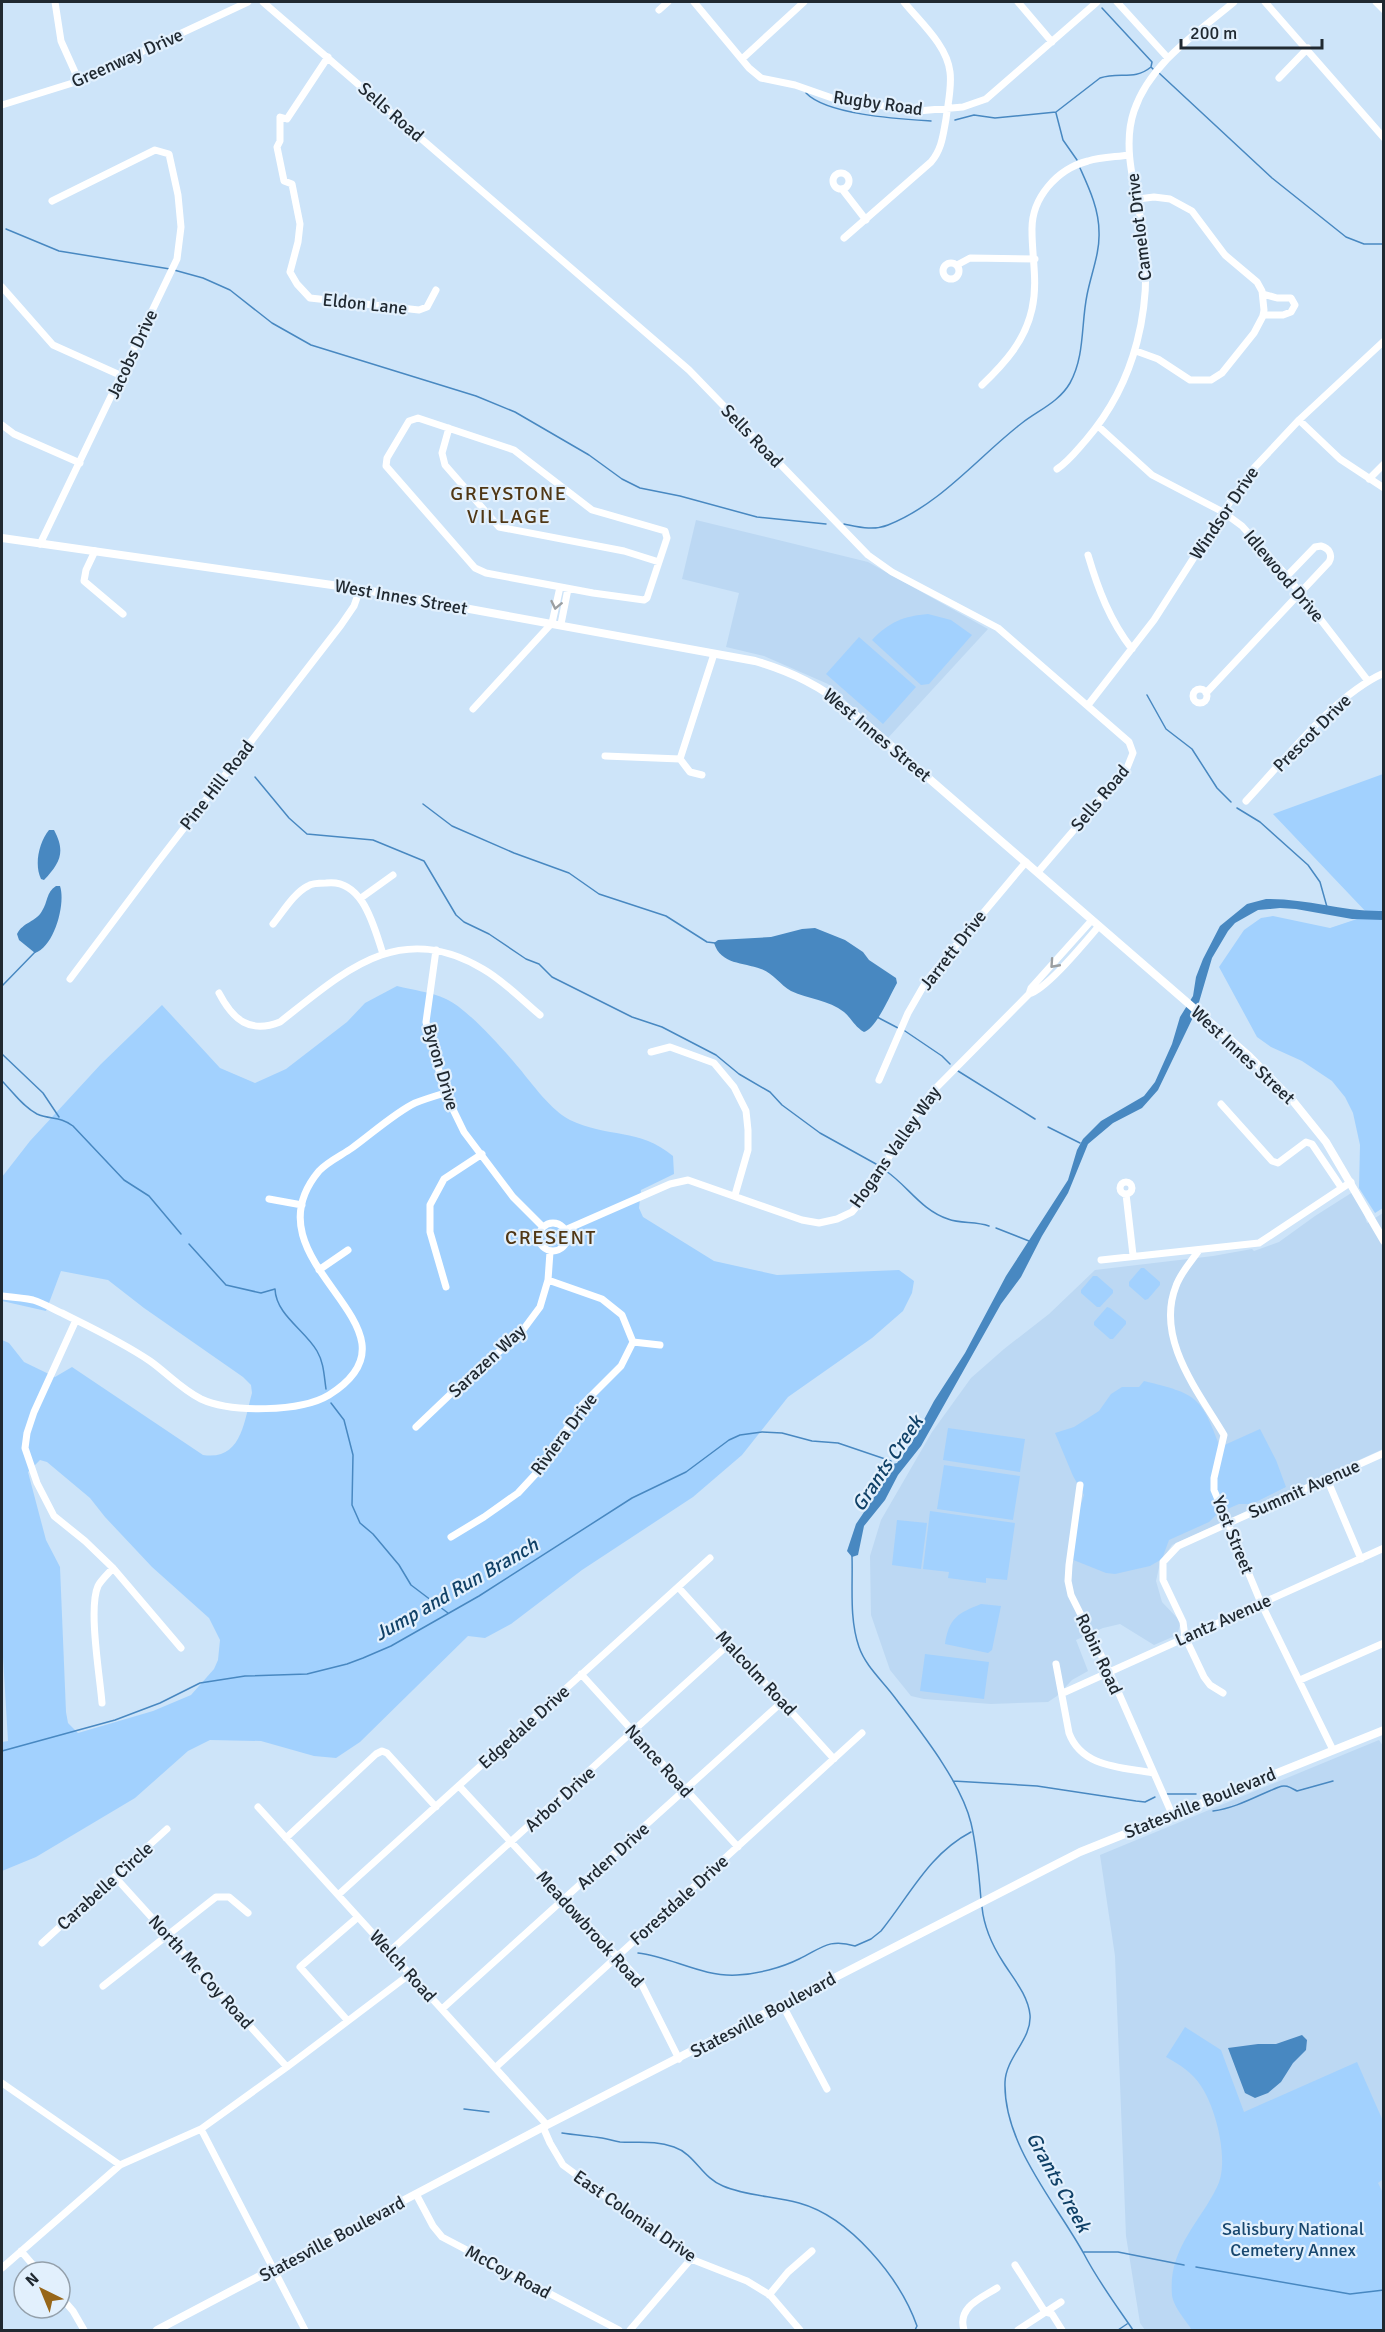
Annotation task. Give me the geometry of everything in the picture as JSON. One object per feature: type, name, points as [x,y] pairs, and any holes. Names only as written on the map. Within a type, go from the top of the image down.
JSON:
[{"type":"main road","name":"West Innes Street","points":[[2,538],[360,589],[754,661],[786,671],[831,695],[1249,1056],[1293,1101],[1326,1142],[1383,1241]]},
{"type":"main road","name":"West Innes Street","points":[[1358,1195],[1371,1208],[1383,1230]]},
{"type":"main road","name":"Statesville Boulevard","points":[[157,2331],[545,2126],[990,1896],[1080,1852],[1383,1730]]},
{"type":"street","points":[[55,2],[61,41],[79,81]]},
{"type":"street","name":"Greenway Drive","points":[[2,105],[79,81],[248,2]]},
{"type":"street","name":"Sells Road","points":[[263,2],[689,370],[868,555],[892,572],[998,628],[1129,742],[1133,750],[1133,758],[1127,768],[1038,872]]},
{"type":"street","points":[[659,10],[669,2]]},
{"type":"street","name":"Rugby Road","points":[[694,2],[761,78],[795,85],[835,99],[908,111],[973,105],[986,99],[1096,2]]},
{"type":"street","points":[[742,59],[804,2]]},
{"type":"street","points":[[844,238],[935,157],[943,141],[950,82],[946,58],[904,2]]},
{"type":"street","points":[[1018,2],[1052,42]]},
{"type":"street","points":[[1117,2],[1168,58]]},
{"type":"street","name":"Camelot Drive","points":[[1058,469],[1098,426],[1118,392],[1136,351],[1145,304],[1147,276],[1138,199],[1129,155],[1129,131],[1134,110],[1150,78],[1168,58],[1234,2]]},
{"type":"street","points":[[1265,2],[1308,48],[1383,138]]},
{"type":"street","points":[[1376,2],[1383,10]]},
{"type":"street","points":[[1279,78],[1308,48]]},
{"type":"street","name":"Eldon Lane","points":[[328,57],[287,119],[280,117],[280,141],[277,147],[284,181],[292,183],[300,224],[290,272],[310,298],[419,310],[427,307],[436,290]]},
{"type":"street","name":"Jacobs Drive","points":[[40,544],[177,259],[181,227],[178,195],[169,154],[155,150],[52,201]]},
{"type":"street","points":[[982,385],[1008,360],[1023,335],[1034,300],[1035,259],[1032,222],[1039,201],[1052,182],[1074,165],[1090,160],[1129,155]]},
{"type":"street","points":[[842,189],[866,219]]},
{"type":"street","points":[[1136,351],[1158,359],[1190,380],[1196,382],[1211,380],[1222,373],[1254,333],[1263,315],[1263,294],[1257,282],[1225,255],[1192,211],[1184,204],[1163,197],[1138,199]]},
{"type":"street","points":[[957,265],[970,258],[1035,259]]},
{"type":"street","points":[[2,287],[53,345],[122,376]]},
{"type":"street","points":[[1263,294],[1277,298],[1291,298],[1295,305],[1291,312],[1263,315]]},
{"type":"street","name":"Windsor Drive","points":[[1088,705],[1166,602],[1254,468],[1299,420],[1383,341]]},
{"type":"street","points":[[418,418],[449,428],[514,450],[592,510],[665,531],[667,538],[647,598],[644,600],[560,587],[486,573],[475,568],[386,466],[387,458],[412,419],[418,418]]},
{"type":"street","points":[[1299,420],[1331,453],[1383,488]]},
{"type":"street","points":[[2,424],[14,434],[80,463]]},
{"type":"street","name":"Idlewood Drive","points":[[1098,426],[1152,475],[1223,512],[1251,535],[1287,576],[1368,681]]},
{"type":"street","points":[[449,428],[442,453],[445,465],[499,526],[624,551],[659,562]]},
{"type":"street","points":[[1369,479],[1383,464]]},
{"type":"street","points":[[1206,693],[1329,562],[1331,557],[1329,552],[1321,546],[1315,547],[1287,576]]},
{"type":"street","points":[[95,551],[84,580],[123,614]]},
{"type":"street","points":[[1088,555],[1103,600],[1119,631],[1132,649]]},
{"type":"street","points":[[557,624],[560,587]]},
{"type":"street","points":[[473,709],[557,624],[568,588]]},
{"type":"street","name":"Pine Hill Road","points":[[70,980],[157,862],[341,625],[354,606],[360,589]]},
{"type":"street","points":[[680,759],[714,654]]},
{"type":"street","name":"Prescot Drive","points":[[1246,801],[1338,704],[1368,681],[1383,673]]},
{"type":"street","points":[[604,756],[680,759]]},
{"type":"street","points":[[680,759],[690,772],[702,775]]},
{"type":"street","name":"Jarrett Drive","points":[[879,1080],[908,1013],[927,980],[1026,862]]},
{"type":"street","points":[[361,898],[393,875]]},
{"type":"street","points":[[273,924],[308,885],[332,882],[352,889],[361,898],[383,954]]},
{"type":"street","name":"Hogans Valley Way","points":[[565,1230],[679,1180],[694,1181],[802,1220],[819,1222],[837,1219],[852,1212],[863,1199],[931,1093],[1096,923]]},
{"type":"street","points":[[219,993],[225,1005],[239,1020],[252,1026],[266,1028],[280,1022],[363,961],[401,948],[436,950],[484,969],[540,1015]]},
{"type":"street","name":"Byron Drive","points":[[436,950],[426,1022],[445,1093],[464,1132],[513,1197],[543,1227]]},
{"type":"street","points":[[651,1052],[670,1047],[714,1063],[734,1087],[746,1111],[748,1130],[747,1150],[735,1195]]},
{"type":"street","points":[[2,1296],[35,1301],[76,1320],[120,1342],[151,1361],[175,1383],[201,1399],[232,1409],[299,1405],[322,1399],[340,1388],[353,1376],[362,1352],[362,1342],[358,1325],[319,1270],[304,1243],[299,1219],[307,1188],[320,1170],[413,1104],[445,1093]]},
{"type":"street","points":[[1221,1104],[1272,1161],[1278,1163],[1303,1143],[1312,1144],[1341,1187]]},
{"type":"street","points":[[446,1287],[429,1232],[430,1205],[444,1179],[482,1154]]},
{"type":"street","points":[[1101,1260],[1259,1243],[1351,1182]]},
{"type":"street","points":[[1126,1194],[1132,1255]]},
{"type":"street","points":[[269,1199],[302,1204]]},
{"type":"street","points":[[555,1223],[565,1230],[567,1239],[563,1248],[550,1252],[542,1247],[538,1239],[543,1227],[555,1223]]},
{"type":"street","points":[[319,1270],[348,1250]]},
{"type":"street","name":"Yost Street","points":[[1198,1250],[1176,1286],[1170,1315],[1174,1346],[1224,1435],[1214,1487],[1228,1523],[1261,1603],[1333,1750]]},
{"type":"street","name":"Sarazen Way","points":[[416,1427],[480,1366],[517,1338],[540,1307],[548,1280],[550,1252]]},
{"type":"street","points":[[548,1280],[602,1299],[622,1315],[633,1342],[660,1345]]},
{"type":"street","points":[[76,1320],[34,1412],[25,1448],[37,1483],[54,1516],[85,1541],[112,1568],[181,1648]]},
{"type":"street","name":"Riviera Drive","points":[[451,1537],[518,1493],[543,1466],[582,1406],[621,1366],[633,1342]]},
{"type":"street","name":"Summit Avenue","points":[[1185,1637],[1183,1622],[1163,1580],[1163,1562],[1178,1546],[1383,1453]]},
{"type":"street","points":[[1327,1479],[1361,1559]]},
{"type":"street","name":"Robin Road","points":[[1080,1485],[1068,1581],[1071,1595],[1109,1671],[1172,1814]]},
{"type":"street","name":"Lantz Avenue","points":[[1063,1693],[1383,1548]]},
{"type":"street","name":"Edgedale Drive","points":[[338,1894],[710,1558]]},
{"type":"street","points":[[102,1703],[97,1665],[95,1596],[99,1585],[112,1568]]},
{"type":"street","name":"Malcolm Road","points":[[678,1587],[728,1645],[834,1759]]},
{"type":"street","points":[[1185,1637],[1204,1677],[1210,1685],[1223,1693]]},
{"type":"street","points":[[1300,1680],[1383,1643]]},
{"type":"street","name":"Arbor Drive","points":[[390,1951],[728,1645]]},
{"type":"street","points":[[1056,1664],[1069,1733],[1073,1743],[1081,1752],[1089,1759],[1102,1764],[1153,1773]]},
{"type":"street","name":"Nance Road","points":[[581,1674],[738,1847]]},
{"type":"street","name":"Arden Drive","points":[[442,2009],[783,1702]]},
{"type":"street","name":"Forestdale Drive","points":[[496,2067],[861,1733]]},
{"type":"street","points":[[286,1838],[382,1751],[387,1753],[436,1807]]},
{"type":"street","name":"Meadowbrook Road","points":[[459,1786],[640,1981],[679,2058]]},
{"type":"street","name":"Welch Road","points":[[258,1807],[496,2067],[545,2126]]},
{"type":"street","name":"Carabelle Circle","points":[[42,1943],[167,1829]]},
{"type":"street","name":"North Mc Coy Road","points":[[115,1876],[287,2067]]},
{"type":"street","points":[[103,1986],[216,1897],[229,1897],[248,1913]]},
{"type":"street","points":[[348,2021],[300,1967],[358,1917]]},
{"type":"street","points":[[2,2268],[120,2165],[201,2129],[410,1974]]},
{"type":"street","points":[[783,2004],[827,2089]]},
{"type":"street","points":[[2,2083],[120,2165]]},
{"type":"street","name":"East Colonial Drive","points":[[545,2126],[553,2150],[563,2165],[692,2259],[747,2281],[769,2295],[800,2331]]},
{"type":"street","points":[[201,2129],[305,2331]]},
{"type":"street","name":"McCoy Road","points":[[416,2194],[433,2226],[442,2237],[619,2331]]},
{"type":"street","points":[[21,2251],[29,2260]]},
{"type":"street","points":[[769,2295],[788,2272],[812,2251]]},
{"type":"street","points":[[630,2331],[692,2259]]},
{"type":"street","points":[[1015,2265],[1045,2312],[1052,2314],[1062,2331]]},
{"type":"street","points":[[964,2331],[962,2319],[968,2307],[997,2288]]},
{"type":"street","points":[[1018,2331],[1061,2302]]},
{"type":"street","points":[[72,2310],[84,2331]]},
{"type":"shaded area","points":[[696,520],[868,562],[988,629],[887,739],[828,684],[764,656],[726,647],[739,593],[682,579]]},
{"type":"shaded area","points":[[49,830],[54,830],[58,838],[60,857],[44,880],[41,879],[39,873],[38,861],[43,841]]},
{"type":"shaded area","points":[[60,886],[61,894],[57,924],[48,943],[35,953],[19,940],[17,934],[39,915],[50,891]]},
{"type":"shaded area","points":[[1266,899],[1383,911],[1383,920],[1352,919],[1280,908],[1258,910],[1235,923],[1228,931],[1212,958],[1197,1009],[1158,1090],[1142,1108],[1113,1123],[1088,1144],[1068,1193],[1021,1277],[1001,1304],[921,1446],[898,1475],[885,1500],[864,1526],[858,1555],[852,1557],[847,1551],[856,1524],[893,1469],[893,1464],[897,1463],[912,1442],[934,1401],[965,1353],[1006,1276],[1068,1180],[1077,1150],[1083,1139],[1101,1121],[1144,1096],[1155,1082],[1172,1044],[1180,1017],[1193,996],[1196,977],[1203,959],[1220,926],[1247,904]]},
{"type":"shaded area","points":[[815,928],[845,940],[896,978],[897,983],[869,1030],[864,1032],[858,1028],[838,1008],[791,991],[765,971],[727,959],[717,950],[714,943],[718,940],[771,937]]},
{"type":"shaded area","points":[[1356,1190],[1367,1223],[1383,1213],[1383,1449],[1172,1545],[1160,1563],[1156,1581],[1162,1602],[1181,1622],[1177,1635],[1154,1645],[1120,1624],[1103,1628],[1076,1640],[1088,1671],[1072,1680],[1048,1702],[991,1704],[911,1696],[890,1670],[871,1615],[870,1556],[881,1520],[932,1432],[971,1378],[1049,1314],[1095,1270],[1252,1249],[1254,1251],[1279,1242]]},
{"type":"shaded area","points":[[1379,1740],[1383,1746],[1383,2330],[1145,2330],[1140,2323],[1126,2236],[1115,1956],[1100,1855]]},
{"type":"shaded area","points":[[1302,2035],[1307,2040],[1306,2050],[1293,2063],[1281,2082],[1268,2093],[1255,2098],[1245,2093],[1228,2048],[1276,2044]]},
{"type":"green space","points":[[928,614],[951,620],[972,635],[929,684],[921,685],[872,640],[897,621]]},
{"type":"green space","points":[[859,637],[916,687],[883,724],[826,674]]},
{"type":"green space","points":[[1383,774],[1383,1208],[1375,1213],[1359,1188],[1360,1145],[1353,1113],[1345,1097],[1332,1081],[1302,1061],[1271,1047],[1257,1037],[1219,967],[1244,930],[1261,918],[1273,916],[1330,928],[1369,915],[1273,814]]},
{"type":"green space","points":[[397,986],[446,999],[464,1011],[485,1030],[543,1097],[563,1116],[584,1126],[636,1137],[661,1147],[673,1156],[674,1174],[641,1190],[639,1208],[643,1217],[714,1261],[777,1275],[899,1270],[914,1281],[912,1293],[903,1311],[872,1338],[788,1397],[742,1455],[693,1497],[582,1570],[511,1624],[485,1638],[468,1636],[360,1742],[336,1758],[314,1756],[261,1741],[210,1740],[188,1751],[135,1798],[36,1857],[2,1871],[2,1742],[8,1741],[2,1640],[2,1340],[9,1343],[24,1362],[55,1377],[72,1367],[203,1455],[226,1452],[234,1445],[243,1427],[252,1393],[251,1385],[243,1377],[108,1280],[61,1271],[46,1311],[2,1301],[2,1177],[30,1141],[101,1064],[162,1005],[220,1068],[255,1083],[286,1069],[347,1022],[365,1003]],"holes":[[[40,1460],[47,1462],[90,1498],[152,1567],[209,1618],[220,1640],[218,1660],[214,1669],[191,1695],[153,1711],[78,1733],[68,1723],[60,1567],[46,1540],[28,1472]]]},
{"type":"green space","points":[[1141,1268],[1160,1282],[1160,1285],[1145,1300],[1129,1286],[1129,1282]]},
{"type":"green space","points":[[1093,1276],[1097,1276],[1113,1290],[1113,1293],[1100,1307],[1081,1293]]},
{"type":"green space","points":[[1107,1307],[1126,1321],[1113,1339],[1094,1325]]},
{"type":"green space","points":[[1144,1381],[1176,1390],[1195,1400],[1208,1417],[1220,1447],[1260,1429],[1276,1460],[1286,1487],[1252,1504],[1239,1504],[1218,1513],[1209,1522],[1169,1540],[1162,1559],[1150,1566],[1115,1574],[1106,1573],[1071,1559],[1074,1525],[1084,1495],[1073,1476],[1055,1433],[1074,1427],[1099,1411],[1111,1394],[1122,1387],[1139,1387]]},
{"type":"green space","points":[[948,1428],[1025,1439],[1020,1472],[943,1460]]},
{"type":"green space","points":[[944,1465],[1020,1476],[1013,1520],[937,1509]]},
{"type":"green space","points":[[930,1511],[1015,1523],[1007,1580],[986,1578],[986,1583],[948,1578],[949,1572],[923,1569]]},
{"type":"green space","points":[[897,1520],[927,1523],[921,1569],[892,1565]]},
{"type":"green space","points":[[981,1604],[1001,1606],[992,1650],[988,1653],[945,1644],[952,1622],[966,1610]]},
{"type":"green space","points":[[925,1654],[989,1662],[984,1699],[920,1691]]},
{"type":"green space","name":"Salisbury National Cemetery Annex","points":[[1185,2027],[1221,2050],[1244,2112],[1357,2062],[1383,2121],[1383,2179],[1378,2183],[1384,2195],[1383,2330],[1192,2330],[1180,2313],[1172,2295],[1175,2264],[1186,2238],[1217,2187],[1222,2164],[1220,2135],[1207,2096],[1190,2073],[1166,2057]]},
{"type":"waterway","points":[[1102,8],[1152,62],[1153,69]]},
{"type":"waterway","points":[[955,120],[974,115],[995,118],[1056,112],[1100,78],[1139,74],[1151,67]]},
{"type":"waterway","points":[[1159,73],[1272,178],[1346,237],[1364,244],[1384,244]]},
{"type":"waterway","points":[[806,93],[816,100],[847,111],[931,121]]},
{"type":"waterway","points":[[1056,113],[1063,140],[1077,160]]},
{"type":"waterway","points":[[844,524],[866,528],[882,527],[925,505],[1022,423],[1054,401],[1070,383],[1078,362],[1085,306],[1099,240],[1099,223],[1095,207],[1080,168]]},
{"type":"waterway","points":[[6,229],[59,251],[170,269]]},
{"type":"waterway","points":[[174,270],[203,278],[230,290],[272,323],[311,345],[476,396],[515,412],[640,488],[680,496],[757,517],[826,524]]},
{"type":"waterway","points":[[1147,695],[1166,729],[1192,749],[1217,788],[1231,802]]},
{"type":"waterway","points":[[255,777],[289,818],[307,834],[373,840],[424,861],[456,915],[464,922],[489,934],[526,959],[539,964],[552,977],[632,1017],[662,1027],[716,1055],[739,1074],[770,1092],[782,1105],[820,1133],[876,1164]]},
{"type":"waterway","points":[[423,804],[452,826],[514,853],[569,873],[599,894],[666,916],[707,942],[715,943]]},
{"type":"waterway","points":[[1237,808],[1260,822],[1308,865],[1320,882],[1327,907]]},
{"type":"waterway","points":[[2,986],[36,951]]},
{"type":"waterway","points":[[877,1017],[898,1028]]},
{"type":"waterway","points":[[905,1031],[950,1064]]},
{"type":"waterway","points":[[2,1054],[43,1093],[59,1117]]},
{"type":"waterway","points":[[958,1071],[1035,1119]]},
{"type":"waterway","points":[[2,1081],[32,1111],[73,1126],[124,1180],[149,1196],[181,1234]]},
{"type":"waterway","points":[[1048,1127],[1080,1143]]},
{"type":"waterway","points":[[886,1171],[922,1204],[938,1215],[953,1221],[989,1226]]},
{"type":"waterway","points":[[996,1228],[1029,1241]]},
{"type":"waterway","points":[[189,1244],[226,1285],[261,1293],[275,1289],[280,1307],[317,1351],[326,1389]]},
{"type":"waterway","points":[[331,1403],[344,1420],[353,1455],[352,1505],[360,1523],[373,1534],[399,1565],[411,1585],[448,1613]]},
{"type":"waterway","name":"Jump and Run Branch","points":[[2,1751],[115,1720],[160,1703],[200,1683],[245,1676],[307,1674],[363,1658],[391,1646],[479,1596],[632,1498],[686,1472],[729,1440],[740,1435],[762,1432],[782,1433],[812,1441],[838,1443],[891,1461],[893,1465]]},
{"type":"waterway","name":"Grants Creek","points":[[852,1556],[853,1613],[859,1647],[870,1667],[928,1742],[959,1791],[973,1832],[981,1900]]},
{"type":"waterway","points":[[953,1781],[1037,1786],[1145,1802],[1155,1797]]},
{"type":"waterway","points":[[1213,1811],[1239,1804],[1282,1786],[1297,1791],[1333,1781]]},
{"type":"waterway","points":[[1167,1794],[1196,1794]]},
{"type":"waterway","points":[[638,1953],[712,1973],[737,1975],[777,1968],[832,1944],[855,1946],[871,1939],[881,1931],[921,1876],[943,1852],[971,1832]]},
{"type":"waterway","name":"Grants Creek","points":[[982,1907],[992,1942],[1023,1994],[1030,2015],[1027,2032],[1006,2073],[1007,2105],[1013,2128],[1033,2172],[1101,2283],[1133,2330]]},
{"type":"waterway","points":[[464,2109],[489,2112]]},
{"type":"waterway","points":[[562,2133],[620,2142],[660,2143],[674,2147],[688,2155],[709,2178],[723,2186],[741,2192],[799,2203],[818,2210],[837,2221],[854,2235],[886,2270],[899,2288],[909,2308],[917,2326],[915,2330]]},
{"type":"waterway","points":[[1084,2252],[1118,2252],[1184,2265]]},
{"type":"waterway","points":[[1196,2267],[1350,2294],[1384,2290]]},
{"type":"waterway","points":[[1118,2330],[1127,2324]]},
{"type":"district","name":"GREYSTONE VILLAGE","points":[[509,504]]},
{"type":"district","name":"CRESENT","points":[[551,1237]]}]
